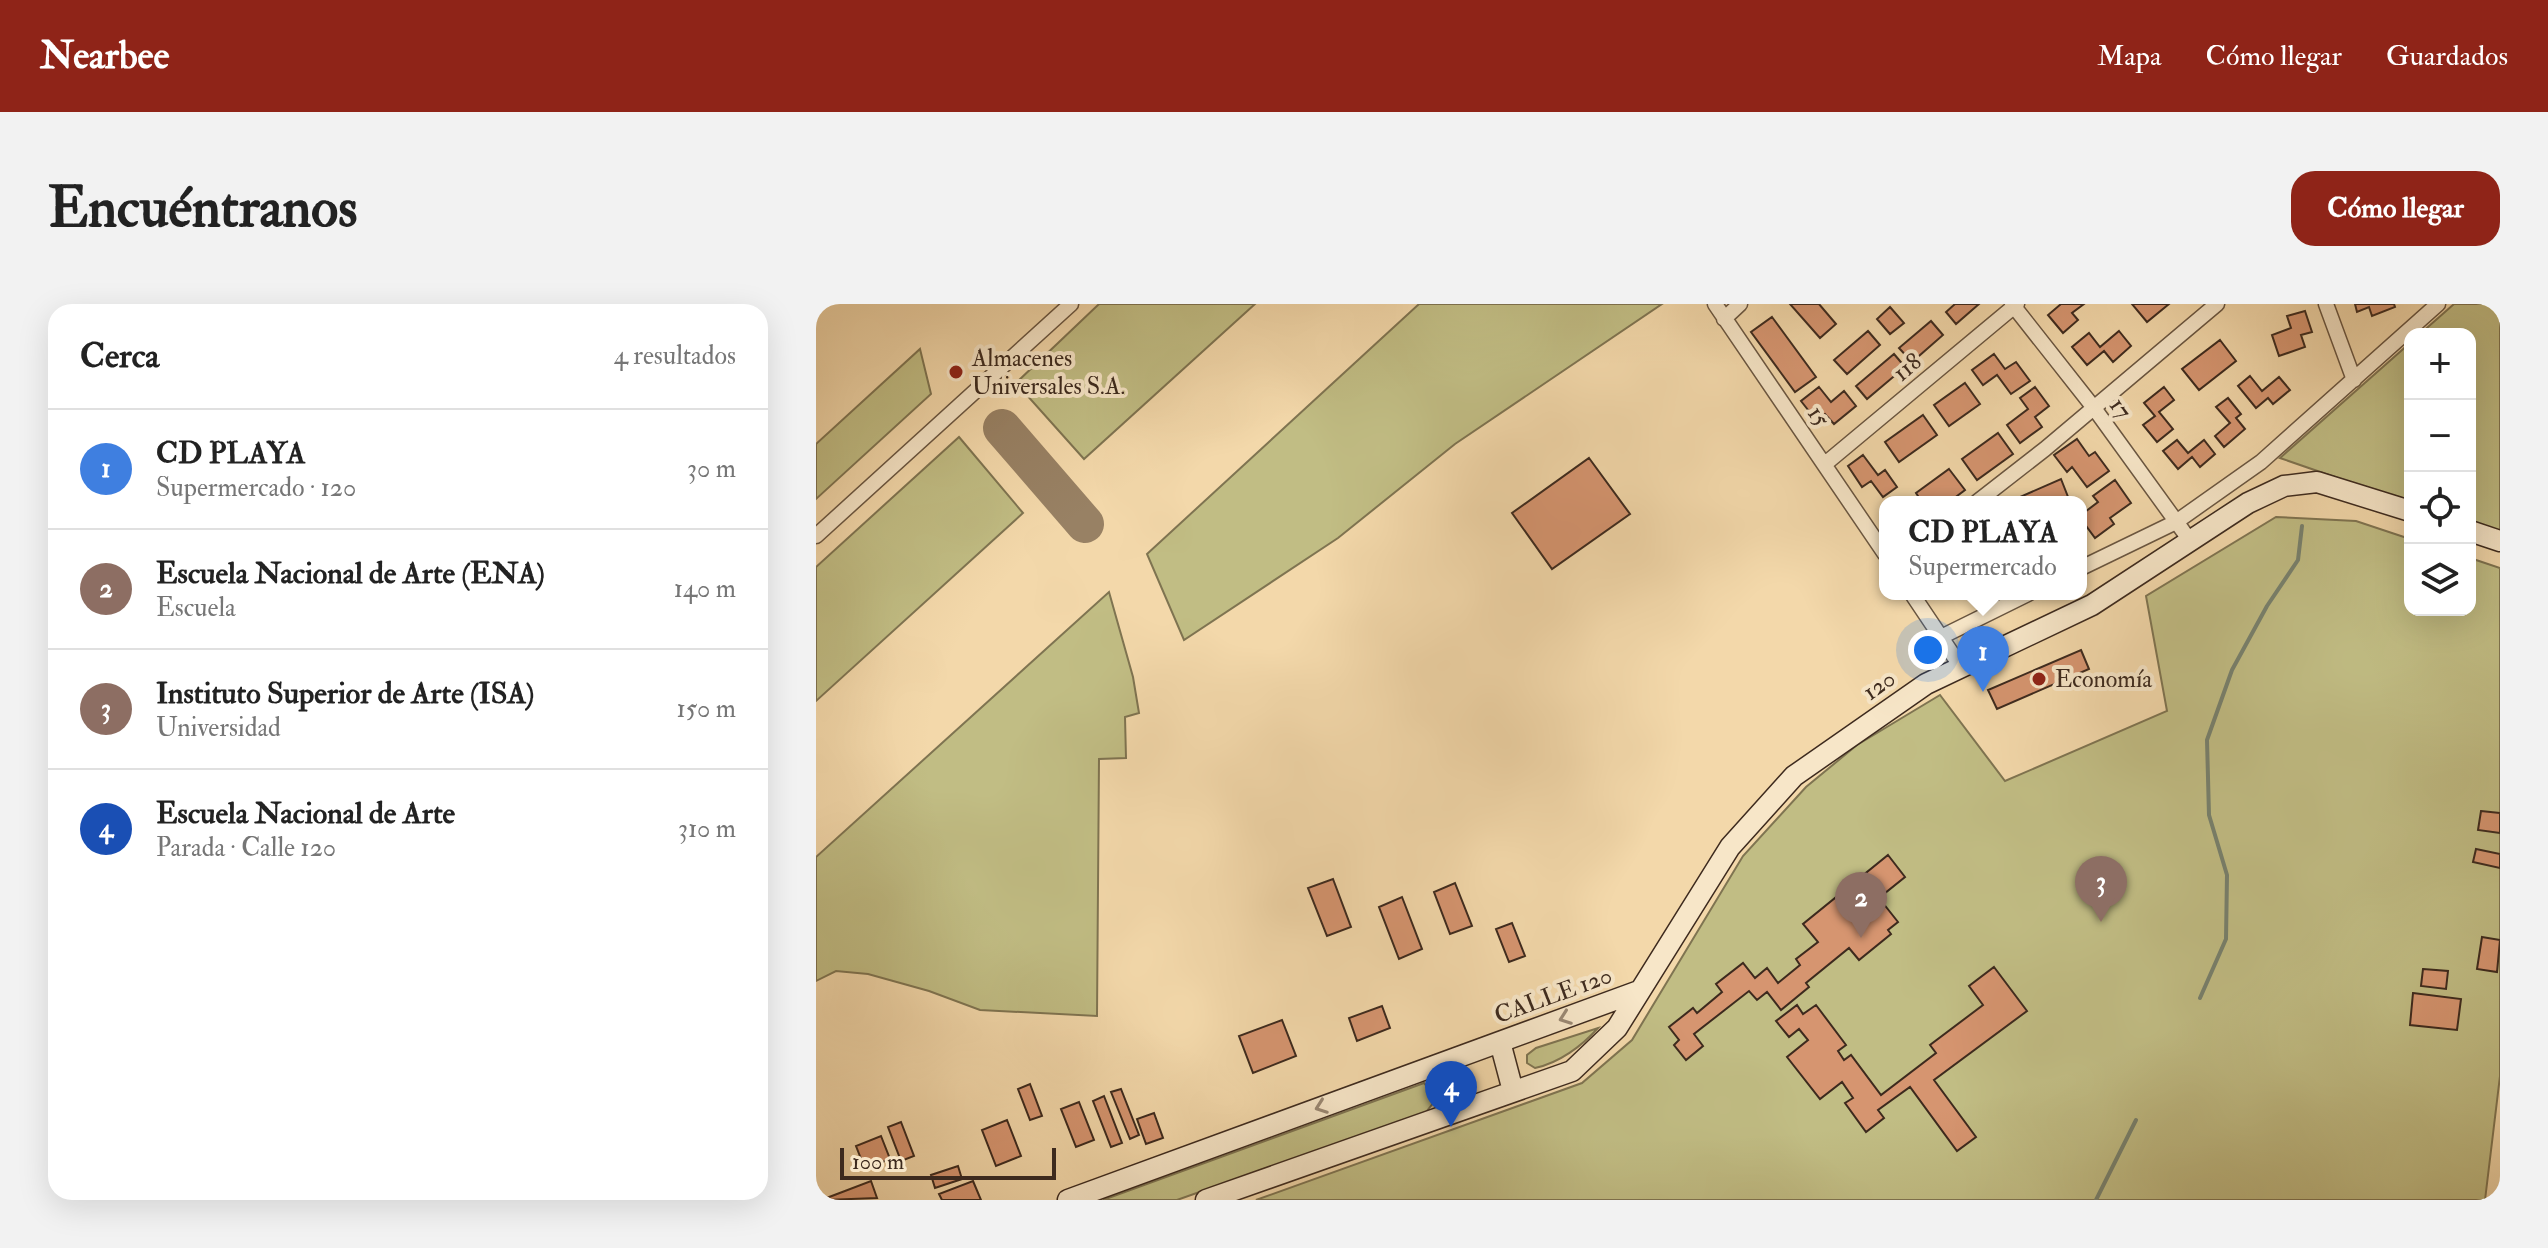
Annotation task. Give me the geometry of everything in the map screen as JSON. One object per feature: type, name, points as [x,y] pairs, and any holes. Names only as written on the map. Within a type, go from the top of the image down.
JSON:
[{"type":"main road","name":"120","points":[[1639,991],[1730,847],[1794,776],[1926,684],[2092,605],[2248,503],[2284,486],[2317,482],[2404,509]]},
{"type":"main road","points":[[2476,533],[2500,541]]},
{"type":"main road","name":"CALLE 120","points":[[1068,1200],[1639,991]]},
{"type":"main road","name":"CALLE 120","points":[[1206,1200],[1572,1071],[1617,1028],[1639,991]]},
{"type":"main road","points":[[1500,1042],[1513,1091]]},
{"type":"main road","points":[[1440,1064],[1458,1109]]},
{"type":"street","points":[[816,536],[1071,304]]},
{"type":"street","name":"15","points":[[1715,304],[1879,545]]},
{"type":"street","points":[[1724,319],[1740,304]]},
{"type":"street","points":[[1984,496],[2217,304]]},
{"type":"street","points":[[2326,304],[2354,380]]},
{"type":"street","points":[[2087,565],[2176,522],[2261,462],[2438,304]]},
{"type":"street","name":"17","points":[[2014,305],[2094,408],[2191,542]]},
{"type":"street","name":"118","points":[[1825,464],[2014,305]]},
{"type":"street","points":[[1916,600],[1961,667]]},
{"type":"street","points":[[1941,637],[2016,600]]},
{"type":"shaded area","points":[[1099,304],[1255,304],[1084,459],[1016,383]]},
{"type":"shaded area","points":[[1419,304],[1662,304],[1455,444],[1338,538],[1184,640],[1147,554]]},
{"type":"shaded area","points":[[2454,304],[2500,304],[2500,534],[2476,526],[2476,328],[2427,328]]},
{"type":"shaded area","points":[[2404,348],[2404,501],[2280,458]]},
{"type":"shaded area","points":[[920,349],[931,394],[816,499],[816,444]]},
{"type":"shaded area","points":[[959,437],[1023,513],[816,701],[816,567]]},
{"type":"shaded area","points":[[2276,517],[2356,521],[2404,537],[2404,616],[2476,616],[2476,560],[2500,568],[2500,1076],[2485,1200],[1256,1200],[1582,1083],[1632,1040],[1743,856],[1806,787],[1857,745],[1940,695],[2005,781],[2167,711],[2146,596]]},
{"type":"shaded area","points":[[1109,592],[1133,677],[1139,713],[1125,717],[1126,758],[1099,759],[1097,1016],[980,1010],[929,991],[868,974],[836,971],[816,981],[816,857]]},
{"type":"shaded area","points":[[1598,1028],[1577,1047],[1553,1062],[1535,1068],[1527,1063],[1527,1055],[1536,1048]]},
{"type":"shaded area","points":[[1424,1083],[1432,1092],[1434,1102],[1426,1112],[1177,1200],[1103,1200]]},
{"type":"building","points":[[1790,304],[1819,304],[1836,324],[1820,338]]},
{"type":"building","points":[[1955,304],[1979,304],[1956,324],[1946,312]]},
{"type":"building","points":[[2061,304],[2084,304],[2072,313],[2078,320],[2063,333],[2048,315]]},
{"type":"building","points":[[2132,304],[2169,304],[2147,322]]},
{"type":"building","points":[[2355,304],[2394,304],[2395,307],[2372,316],[2369,307],[2357,312]]},
{"type":"building","points":[[1890,307],[1904,323],[1890,334],[1877,319]]},
{"type":"building","points":[[2305,311],[2312,332],[2301,335],[2305,347],[2279,356],[2272,335],[2291,328],[2287,316]]},
{"type":"building","points":[[1772,317],[1816,377],[1795,392],[1751,332]]},
{"type":"building","points":[[1931,321],[1943,335],[1912,362],[1899,348]]},
{"type":"building","points":[[1868,331],[1880,345],[1847,374],[1834,360]]},
{"type":"building","points":[[2119,331],[2131,346],[2113,362],[2104,351],[2087,365],[2072,347],[2089,333],[2100,347]]},
{"type":"building","points":[[2220,340],[2236,361],[2199,390],[2182,369]]},
{"type":"building","points":[[1894,354],[1905,367],[1867,399],[1856,386]]},
{"type":"building","points":[[1994,354],[2005,369],[2016,362],[2030,381],[2011,394],[1997,375],[1983,385],[1972,370]]},
{"type":"building","points":[[2250,376],[2262,391],[2279,377],[2290,390],[2273,404],[2268,398],[2256,408],[2238,386]]},
{"type":"building","points":[[1965,383],[1980,404],[1949,426],[1934,405]]},
{"type":"building","points":[[1819,387],[1831,402],[1844,391],[1856,406],[1834,424],[1825,414],[1816,420],[1801,401]]},
{"type":"building","points":[[2035,387],[2049,406],[2035,417],[2042,427],[2020,443],[2007,425],[2028,409],[2020,398]]},
{"type":"building","points":[[2164,387],[2174,400],[2159,412],[2173,429],[2157,442],[2143,425],[2155,416],[2144,403]]},
{"type":"building","points":[[2228,398],[2241,414],[2236,418],[2245,429],[2224,447],[2215,436],[2230,423],[2216,407]]},
{"type":"building","points":[[1923,415],[1937,435],[1899,462],[1885,442]]},
{"type":"building","points":[[1998,433],[2013,454],[1977,480],[1962,459]]},
{"type":"building","points":[[2077,439],[2089,456],[2095,452],[2109,471],[2087,487],[2072,467],[2067,472],[2054,455]]},
{"type":"building","points":[[2177,440],[2188,453],[2204,440],[2215,454],[2200,467],[2192,457],[2178,469],[2163,451]]},
{"type":"building","points":[[1863,455],[1878,475],[1885,470],[1897,487],[1882,496],[1871,481],[1862,487],[1848,466]]},
{"type":"building","points":[[1589,458],[1630,514],[1552,569],[1512,513]]},
{"type":"building","points":[[1949,469],[1965,490],[1957,496],[1918,496],[1916,493]]},
{"type":"building","points":[[2061,479],[2068,496],[2022,496]]},
{"type":"building","points":[[2115,480],[2131,503],[2110,518],[2114,524],[2095,538],[2087,527],[2087,510],[2098,502],[2093,496]]},
{"type":"building","name":"Economía","points":[[2081,650],[2089,669],[1997,709],[1988,690]]},
{"type":"building","points":[[2481,811],[2500,813],[2500,833],[2478,830]]},
{"type":"building","points":[[2476,849],[2500,854],[2500,868],[2473,862]]},
{"type":"building","points":[[1888,855],[1905,877],[1879,898],[1898,922],[1888,930],[1891,934],[1859,960],[1849,948],[1806,983],[1809,987],[1781,1010],[1767,992],[1757,1000],[1749,991],[1694,1034],[1703,1046],[1686,1060],[1674,1045],[1679,1040],[1669,1027],[1693,1008],[1697,1013],[1722,992],[1716,984],[1743,963],[1755,978],[1767,968],[1778,983],[1800,965],[1796,959],[1818,942],[1803,924]]},
{"type":"building","points":[[1333,879],[1351,927],[1327,936],[1308,888]]},
{"type":"building","points":[[1455,883],[1472,926],[1450,934],[1434,892]]},
{"type":"building","points":[[1402,897],[1422,949],[1399,959],[1379,907]]},
{"type":"building","points":[[1512,923],[1525,956],[1509,962],[1496,929]]},
{"type":"building","points":[[2482,937],[2500,940],[2497,972],[2477,969]]},
{"type":"building","points":[[1994,967],[2027,1011],[1934,1080],[1976,1137],[1957,1151],[1910,1087],[1878,1110],[1884,1118],[1866,1132],[1845,1103],[1853,1098],[1842,1082],[1820,1099],[1787,1057],[1808,1040],[1799,1029],[1789,1037],[1776,1021],[1797,1005],[1803,1014],[1816,1005],[1846,1045],[1838,1051],[1844,1060],[1851,1055],[1881,1095],[1936,1053],[1930,1045],[1983,1005],[1969,986]]},
{"type":"building","points":[[2423,969],[2448,971],[2446,989],[2421,986]]},
{"type":"building","points":[[2413,993],[2461,999],[2457,1030],[2410,1025]]},
{"type":"building","points":[[1382,1006],[1390,1028],[1357,1041],[1349,1018]]},
{"type":"building","points":[[1282,1020],[1296,1056],[1253,1073],[1239,1036]]},
{"type":"building","points":[[1030,1084],[1042,1116],[1030,1120],[1018,1089]]},
{"type":"building","points":[[1121,1089],[1139,1135],[1130,1139],[1111,1092]]},
{"type":"building","points":[[1104,1096],[1122,1143],[1111,1147],[1093,1101]]},
{"type":"building","points":[[1079,1102],[1094,1140],[1076,1147],[1061,1109]]},
{"type":"building","points":[[1154,1113],[1163,1138],[1146,1144],[1137,1119]]},
{"type":"building","points":[[1007,1120],[1021,1156],[996,1166],[982,1130]]},
{"type":"building","points":[[901,1122],[914,1156],[901,1161],[888,1127]]},
{"type":"building","points":[[881,1136],[890,1159],[865,1169],[856,1146]]},
{"type":"building","points":[[958,1166],[962,1179],[935,1188],[931,1175]]},
{"type":"building","points":[[871,1181],[877,1198],[824,1199]]},
{"type":"building","points":[[973,1181],[981,1200],[942,1200],[939,1194]]},
{"type":"waterway","points":[[2200,998],[2226,939],[2227,875],[2209,815],[2207,740],[2232,670],[2267,606],[2298,560],[2302,526]]},
{"type":"waterway","points":[[2096,1200],[2136,1120]]},
{"type":"taxiway","points":[[1002,428],[1085,524]]},
{"type":"place","name":"Almacenes Universales S.A.","points":[[956,372]]},
{"type":"place","name":"Economía","points":[[2039,679]]},
{"type":"place","name":"CD PLAYA","points":[[1983,692]]},
{"type":"place","name":"Instituto Superior de Arte (ISA)","points":[[2101,922]]},
{"type":"place","name":"Escuela Nacional de Arte (ENA)","points":[[1861,938]]},
{"type":"place","name":"Escuela Nacional de Arte","points":[[1451,1127]]}]
